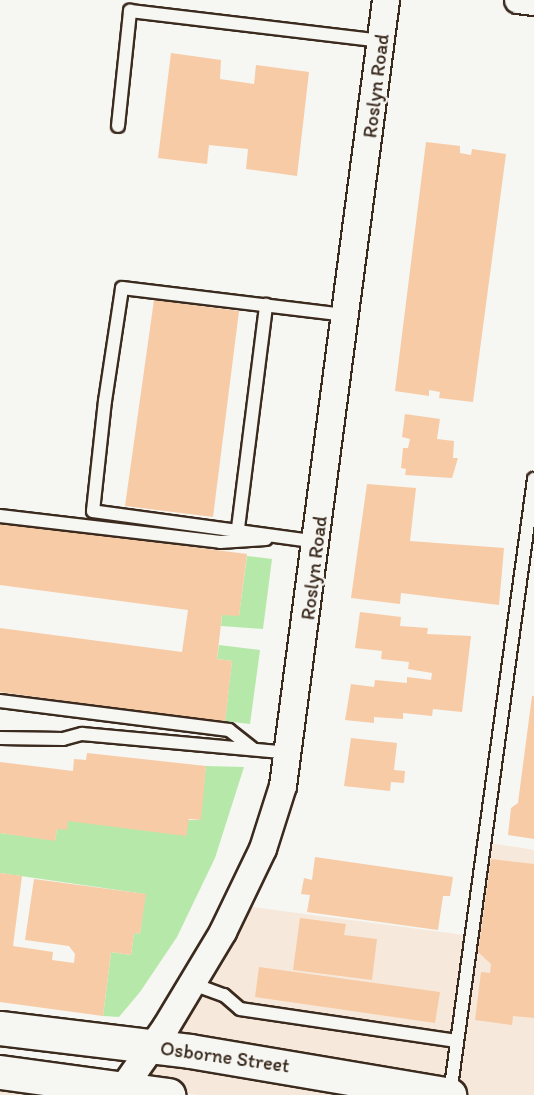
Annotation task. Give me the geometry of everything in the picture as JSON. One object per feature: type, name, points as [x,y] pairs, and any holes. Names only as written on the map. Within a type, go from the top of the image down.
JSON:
[{"type":"main road","name":"Osborne Street","points":[[0,1028],[152,1046],[449,1095]]},
{"type":"main road","points":[[0,1072],[34,1086],[168,1095]]},
{"type":"street","name":"Roslyn Road","points":[[120,1091],[193,984],[263,849],[290,753],[386,0]]},
{"type":"street","points":[[518,0],[534,2]]},
{"type":"lane","points":[[118,126],[130,11],[382,42]]},
{"type":"lane","points":[[318,542],[279,538],[237,528],[93,511],[122,288],[346,315]]},
{"type":"lane","points":[[237,528],[266,305]]},
{"type":"lane","points":[[449,1095],[534,479]]},
{"type":"lane","points":[[0,516],[220,542],[279,538]]},
{"type":"lane","points":[[0,701],[229,730],[252,748]]},
{"type":"lane","points":[[0,738],[63,739],[82,734],[228,750],[252,748],[290,753]]},
{"type":"lane","points":[[193,984],[224,995],[240,1009],[457,1041]]},
{"type":"shaded area","points":[[484,842],[534,850],[534,1095],[199,1095],[137,1089],[170,1095],[0,1095],[0,1072],[123,1088],[237,905],[472,936]]},
{"type":"green space","points":[[247,556],[272,559],[263,629],[221,626],[222,615],[239,615]]},
{"type":"green space","points":[[219,645],[260,650],[250,724],[225,721],[232,661],[217,659]]},
{"type":"green space","points":[[206,766],[244,767],[215,858],[177,937],[140,992],[119,1017],[103,1016],[111,952],[131,955],[134,933],[140,934],[145,894],[0,873],[0,833],[55,840],[57,829],[68,821],[200,820]]},
{"type":"building","points":[[171,53],[221,60],[220,79],[254,84],[256,65],[309,72],[297,176],[246,169],[248,149],[209,145],[207,164],[158,158]]},
{"type":"building","points":[[426,142],[460,146],[460,153],[471,155],[472,149],[506,154],[473,402],[439,398],[440,392],[429,390],[429,396],[395,391]]},
{"type":"building","points":[[154,300],[239,311],[213,517],[125,506]]},
{"type":"building","points":[[405,414],[440,419],[437,439],[454,441],[453,458],[458,458],[452,478],[405,475],[406,469],[401,468],[403,448],[408,448],[410,439],[402,437]]},
{"type":"building","points":[[367,484],[416,488],[410,541],[504,548],[499,605],[401,593],[400,604],[351,598]]},
{"type":"building","points":[[0,522],[247,554],[239,616],[222,615],[217,659],[232,661],[225,723],[0,692],[0,628],[182,652],[188,610],[0,585]]},
{"type":"building","points":[[360,612],[401,617],[400,626],[428,628],[427,634],[471,636],[462,712],[433,709],[432,716],[403,713],[403,719],[374,717],[374,723],[345,720],[351,684],[374,687],[375,680],[407,683],[407,677],[431,680],[432,673],[408,669],[409,662],[381,659],[382,651],[355,648]]},
{"type":"building","points":[[532,696],[534,696],[534,839],[508,835],[511,808],[518,803]]},
{"type":"building","points":[[351,738],[397,743],[394,770],[405,771],[404,783],[391,782],[390,791],[344,786]]},
{"type":"building","points":[[87,753],[206,766],[201,820],[189,819],[186,836],[68,821],[67,830],[57,829],[55,841],[0,833],[0,762],[73,771],[74,759],[86,760]]},
{"type":"building","points":[[315,857],[453,877],[450,896],[443,896],[438,930],[307,912],[310,895],[301,894],[304,878],[312,880]]},
{"type":"building","points":[[491,859],[534,864],[534,1018],[513,1016],[512,1025],[475,1020],[481,972],[490,973],[491,964],[478,952]]},
{"type":"building","points":[[0,873],[22,876],[13,946],[53,952],[52,960],[74,963],[75,954],[69,946],[25,940],[34,879],[146,894],[140,934],[134,933],[131,955],[111,952],[103,1016],[0,1002]]},
{"type":"building","points":[[300,918],[346,924],[344,935],[377,939],[372,980],[293,970]]},
{"type":"building","points":[[259,967],[440,992],[435,1023],[255,997]]}]
